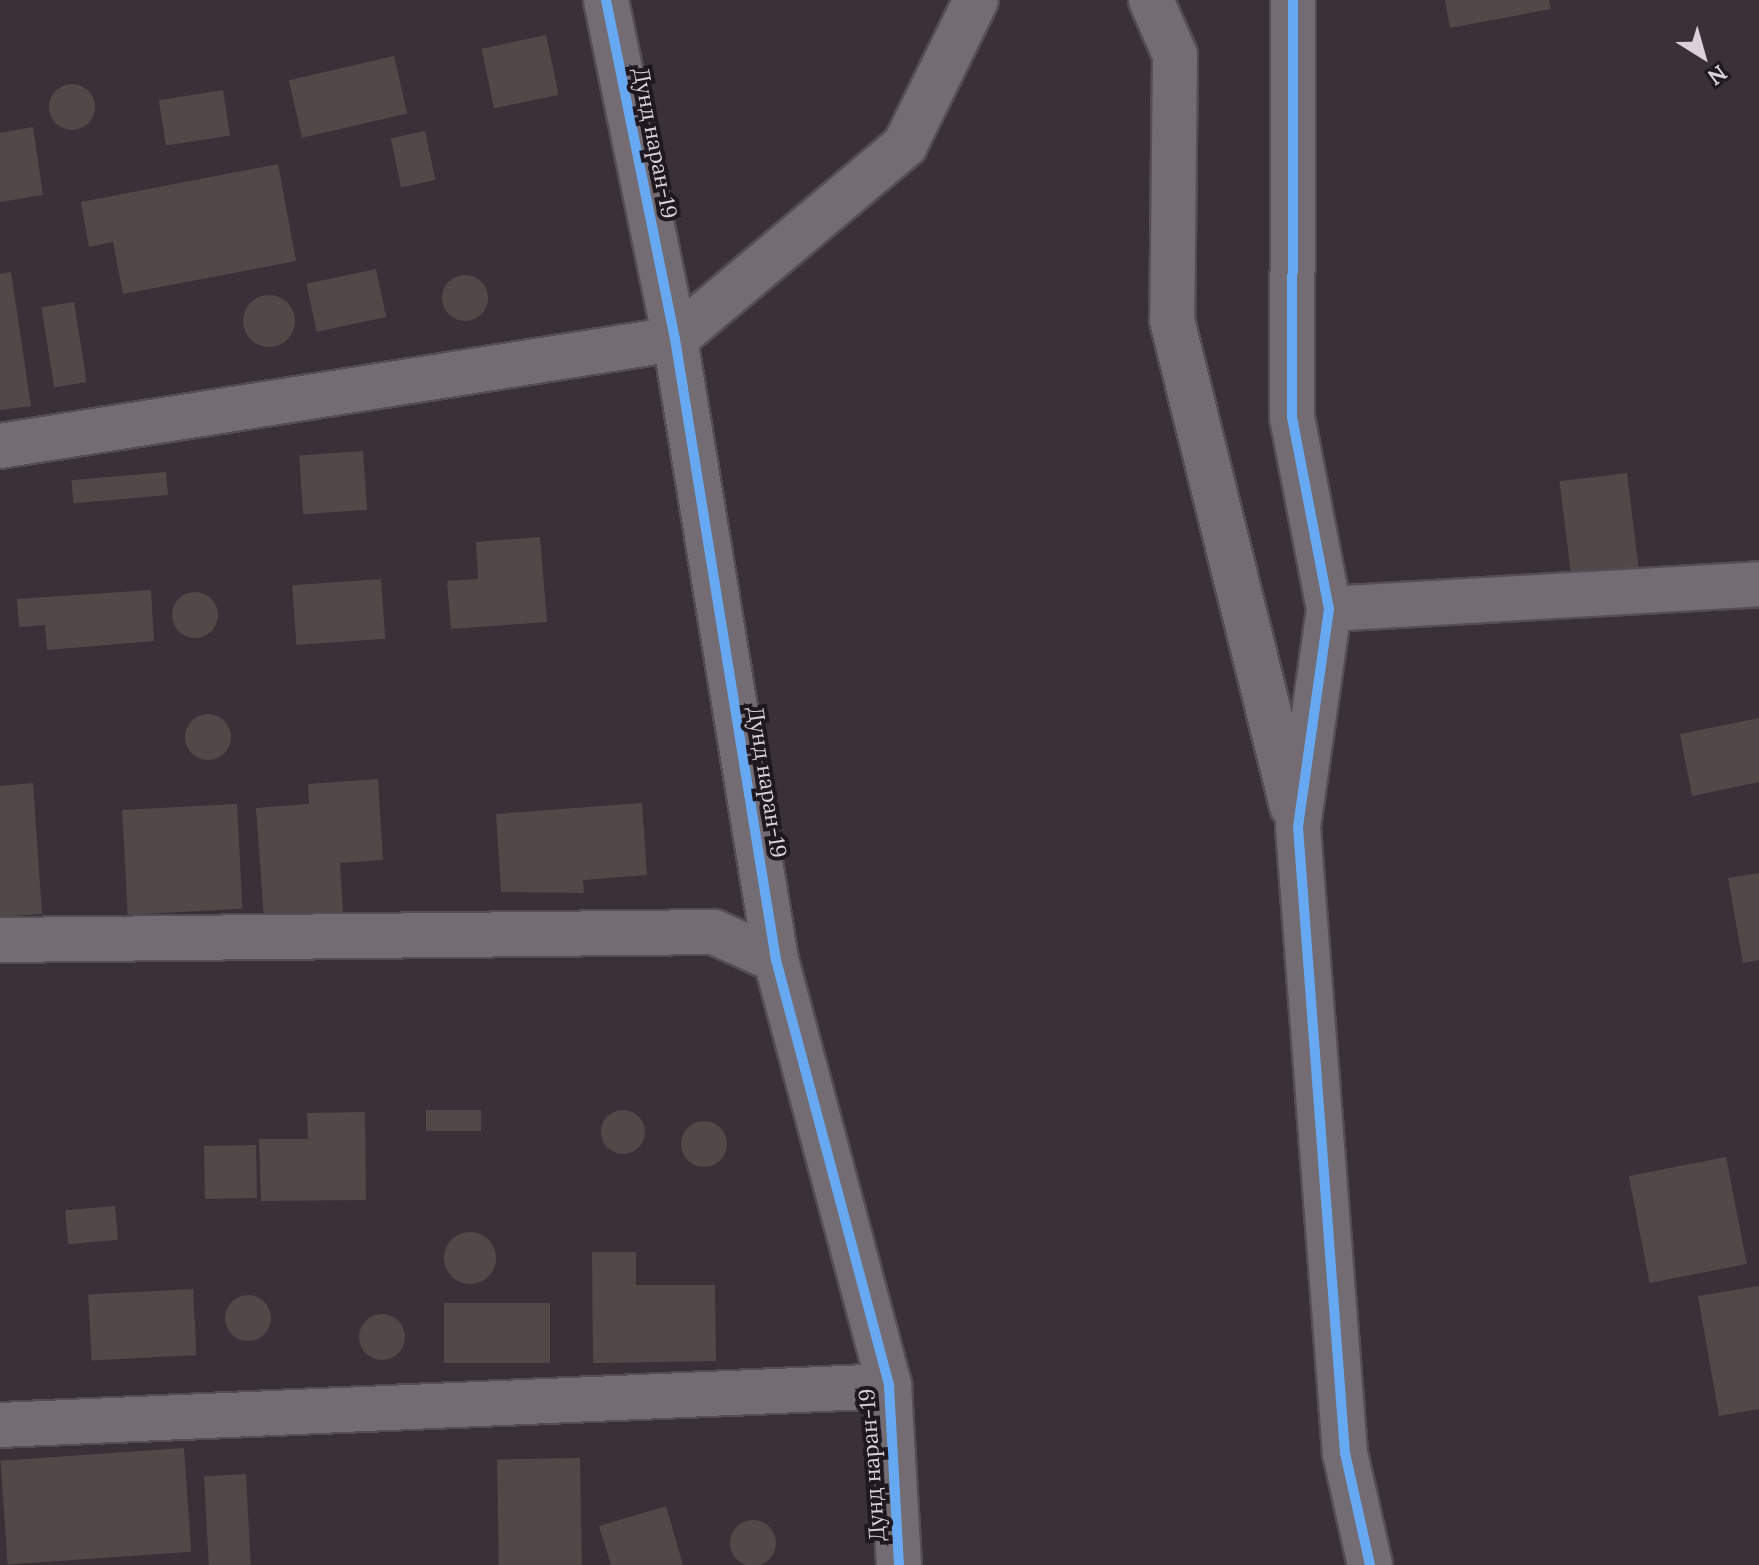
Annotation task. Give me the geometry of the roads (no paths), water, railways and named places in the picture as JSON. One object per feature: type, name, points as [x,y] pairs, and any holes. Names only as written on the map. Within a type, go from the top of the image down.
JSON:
[{"type":"street","name":"Дунд наран-19","points":[[606,0],[675,339],[776,960],[889,1386],[899,1565]]},
{"type":"street","points":[[0,446],[675,339],[905,145],[976,0]]},
{"type":"street","points":[[1151,0],[1175,55],[1172,320],[1298,827],[1345,1453],[1370,1565]]},
{"type":"street","points":[[1293,0],[1292,417],[1329,609],[1298,827]]},
{"type":"street","points":[[1329,609],[1759,584]]},
{"type":"street","points":[[0,940],[714,932],[776,960]]},
{"type":"street","points":[[0,1425],[889,1386]]}]
